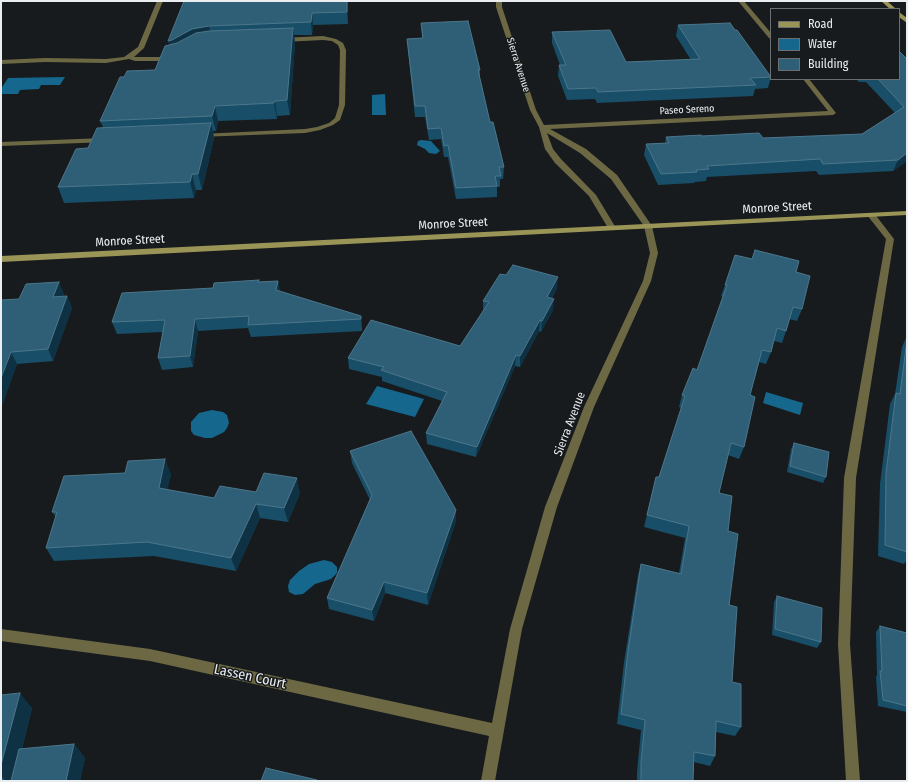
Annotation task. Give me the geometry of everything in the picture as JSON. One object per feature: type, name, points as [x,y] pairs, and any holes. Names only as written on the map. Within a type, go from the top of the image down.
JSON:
[{"type":"main road","points":[[884,1],[892,8]]},
{"type":"main road","name":"Monroe Street","points":[[1,259],[907,213]]},
{"type":"street","points":[[1,62],[45,60],[106,61],[128,57],[136,53],[141,48],[160,1]]},
{"type":"street","name":"Sierra Avenue","points":[[499,1],[499,7],[530,103],[542,127],[549,149],[558,161],[592,195],[612,228]]},
{"type":"street","points":[[741,1],[770,36]]},
{"type":"street","points":[[195,136],[305,131],[318,129],[331,124],[338,119],[342,105],[343,50],[341,44],[334,40],[324,38],[276,40]]},
{"type":"street","points":[[128,57],[134,59],[159,59],[178,55],[182,52]]},
{"type":"street","name":"Paseo Sereno","points":[[542,127],[833,113],[807,80]]},
{"type":"street","name":"Sierra Avenue","points":[[488,781],[516,629],[551,507],[589,407],[647,281],[654,253],[648,226],[614,177],[583,151],[542,127]]},
{"type":"street","points":[[2,146],[115,139]]},
{"type":"street","points":[[853,781],[844,644],[850,478],[890,240],[871,215]]},
{"type":"street","name":"Lassen Court","points":[[1,635],[150,655],[496,731]]},
{"type":"water","points":[[65,77],[60,85],[41,85],[39,89],[20,90],[18,94],[1,94],[1,89],[8,78]]},
{"type":"water","points":[[385,94],[386,115],[372,115],[372,95]]},
{"type":"water","points":[[418,141],[431,141],[440,151],[436,154],[429,153],[417,145]]},
{"type":"water","points":[[377,386],[424,399],[415,417],[366,404]]},
{"type":"water","points":[[766,392],[803,403],[800,415],[763,403]]},
{"type":"water","points":[[212,410],[223,412],[227,415],[229,423],[227,428],[224,432],[212,438],[194,435],[191,431],[191,422],[199,413]]},
{"type":"water","points":[[324,560],[332,562],[337,567],[337,573],[331,579],[315,584],[303,594],[295,595],[289,592],[288,586],[290,580],[299,571],[309,564]]},
{"type":"building","points":[[184,1],[347,1],[347,12],[312,13],[311,22],[209,26],[192,29],[168,41]]},
{"type":"building","points":[[468,21],[480,70],[478,70],[490,122],[493,122],[504,167],[499,167],[501,176],[495,176],[497,186],[456,188],[448,145],[444,146],[441,128],[428,129],[425,106],[415,106],[407,39],[423,38],[421,23]]},
{"type":"building","points":[[730,23],[735,30],[737,30],[770,77],[750,78],[756,85],[598,92],[596,88],[568,89],[559,65],[566,65],[552,32],[610,30],[626,62],[700,59],[678,25]]},
{"type":"building","points":[[293,28],[287,100],[275,101],[274,103],[215,106],[212,116],[100,121],[120,77],[124,77],[127,71],[155,70],[165,46],[177,43],[196,33],[209,31]]},
{"type":"building","points":[[900,52],[907,59],[907,153],[898,160],[823,164],[820,159],[707,166],[709,169],[696,170],[697,172],[661,174],[646,144],[669,143],[666,137],[701,135],[759,133],[763,138],[862,134],[904,107],[879,80],[900,80]]},
{"type":"building","points":[[211,123],[198,174],[192,174],[190,182],[58,187],[76,149],[88,148],[97,128]]},
{"type":"building","points":[[755,250],[799,261],[796,272],[810,276],[802,309],[793,307],[786,331],[777,328],[771,352],[762,350],[750,395],[755,397],[744,447],[731,443],[719,493],[732,496],[728,531],[738,534],[729,605],[737,607],[732,682],[741,684],[741,727],[716,721],[715,756],[694,752],[693,781],[641,781],[645,720],[621,714],[628,651],[641,564],[681,574],[689,526],[647,515],[656,477],[659,477],[685,396],[682,395],[693,368],[697,370],[727,285],[725,285],[735,255],[752,259]]},
{"type":"building","points":[[513,265],[558,277],[547,297],[554,299],[542,321],[540,320],[520,356],[516,355],[477,447],[426,433],[447,392],[381,370],[384,367],[348,358],[371,320],[460,346],[489,302],[483,301],[500,274],[506,275]]},
{"type":"building","points":[[259,280],[258,282],[278,281],[276,290],[361,316],[361,319],[248,325],[249,316],[195,319],[190,356],[158,358],[165,320],[112,322],[122,293],[213,288],[214,283]]},
{"type":"building","points":[[59,282],[53,297],[67,296],[48,349],[11,352],[1,378],[1,300],[19,299],[26,284]]},
{"type":"building","points":[[907,340],[907,552],[885,545],[886,473],[896,393],[900,394]]},
{"type":"building","points":[[411,431],[456,510],[427,593],[384,582],[372,610],[327,598],[372,495],[350,451]]},
{"type":"building","points":[[794,443],[829,452],[826,477],[790,466]]},
{"type":"building","points":[[165,459],[159,488],[214,498],[220,486],[256,492],[264,473],[297,478],[284,508],[256,504],[231,558],[147,542],[46,548],[57,512],[52,512],[64,476],[125,473],[128,461]]},
{"type":"building","points":[[777,596],[822,608],[821,642],[775,629]]},
{"type":"building","points":[[880,626],[907,633],[907,706],[883,700],[880,671],[882,671]]},
{"type":"building","points":[[20,693],[1,765],[1,695]]},
{"type":"building","points":[[74,744],[66,781],[11,781],[19,749]]},
{"type":"building","points":[[266,768],[317,780],[317,781],[261,781]]}]
